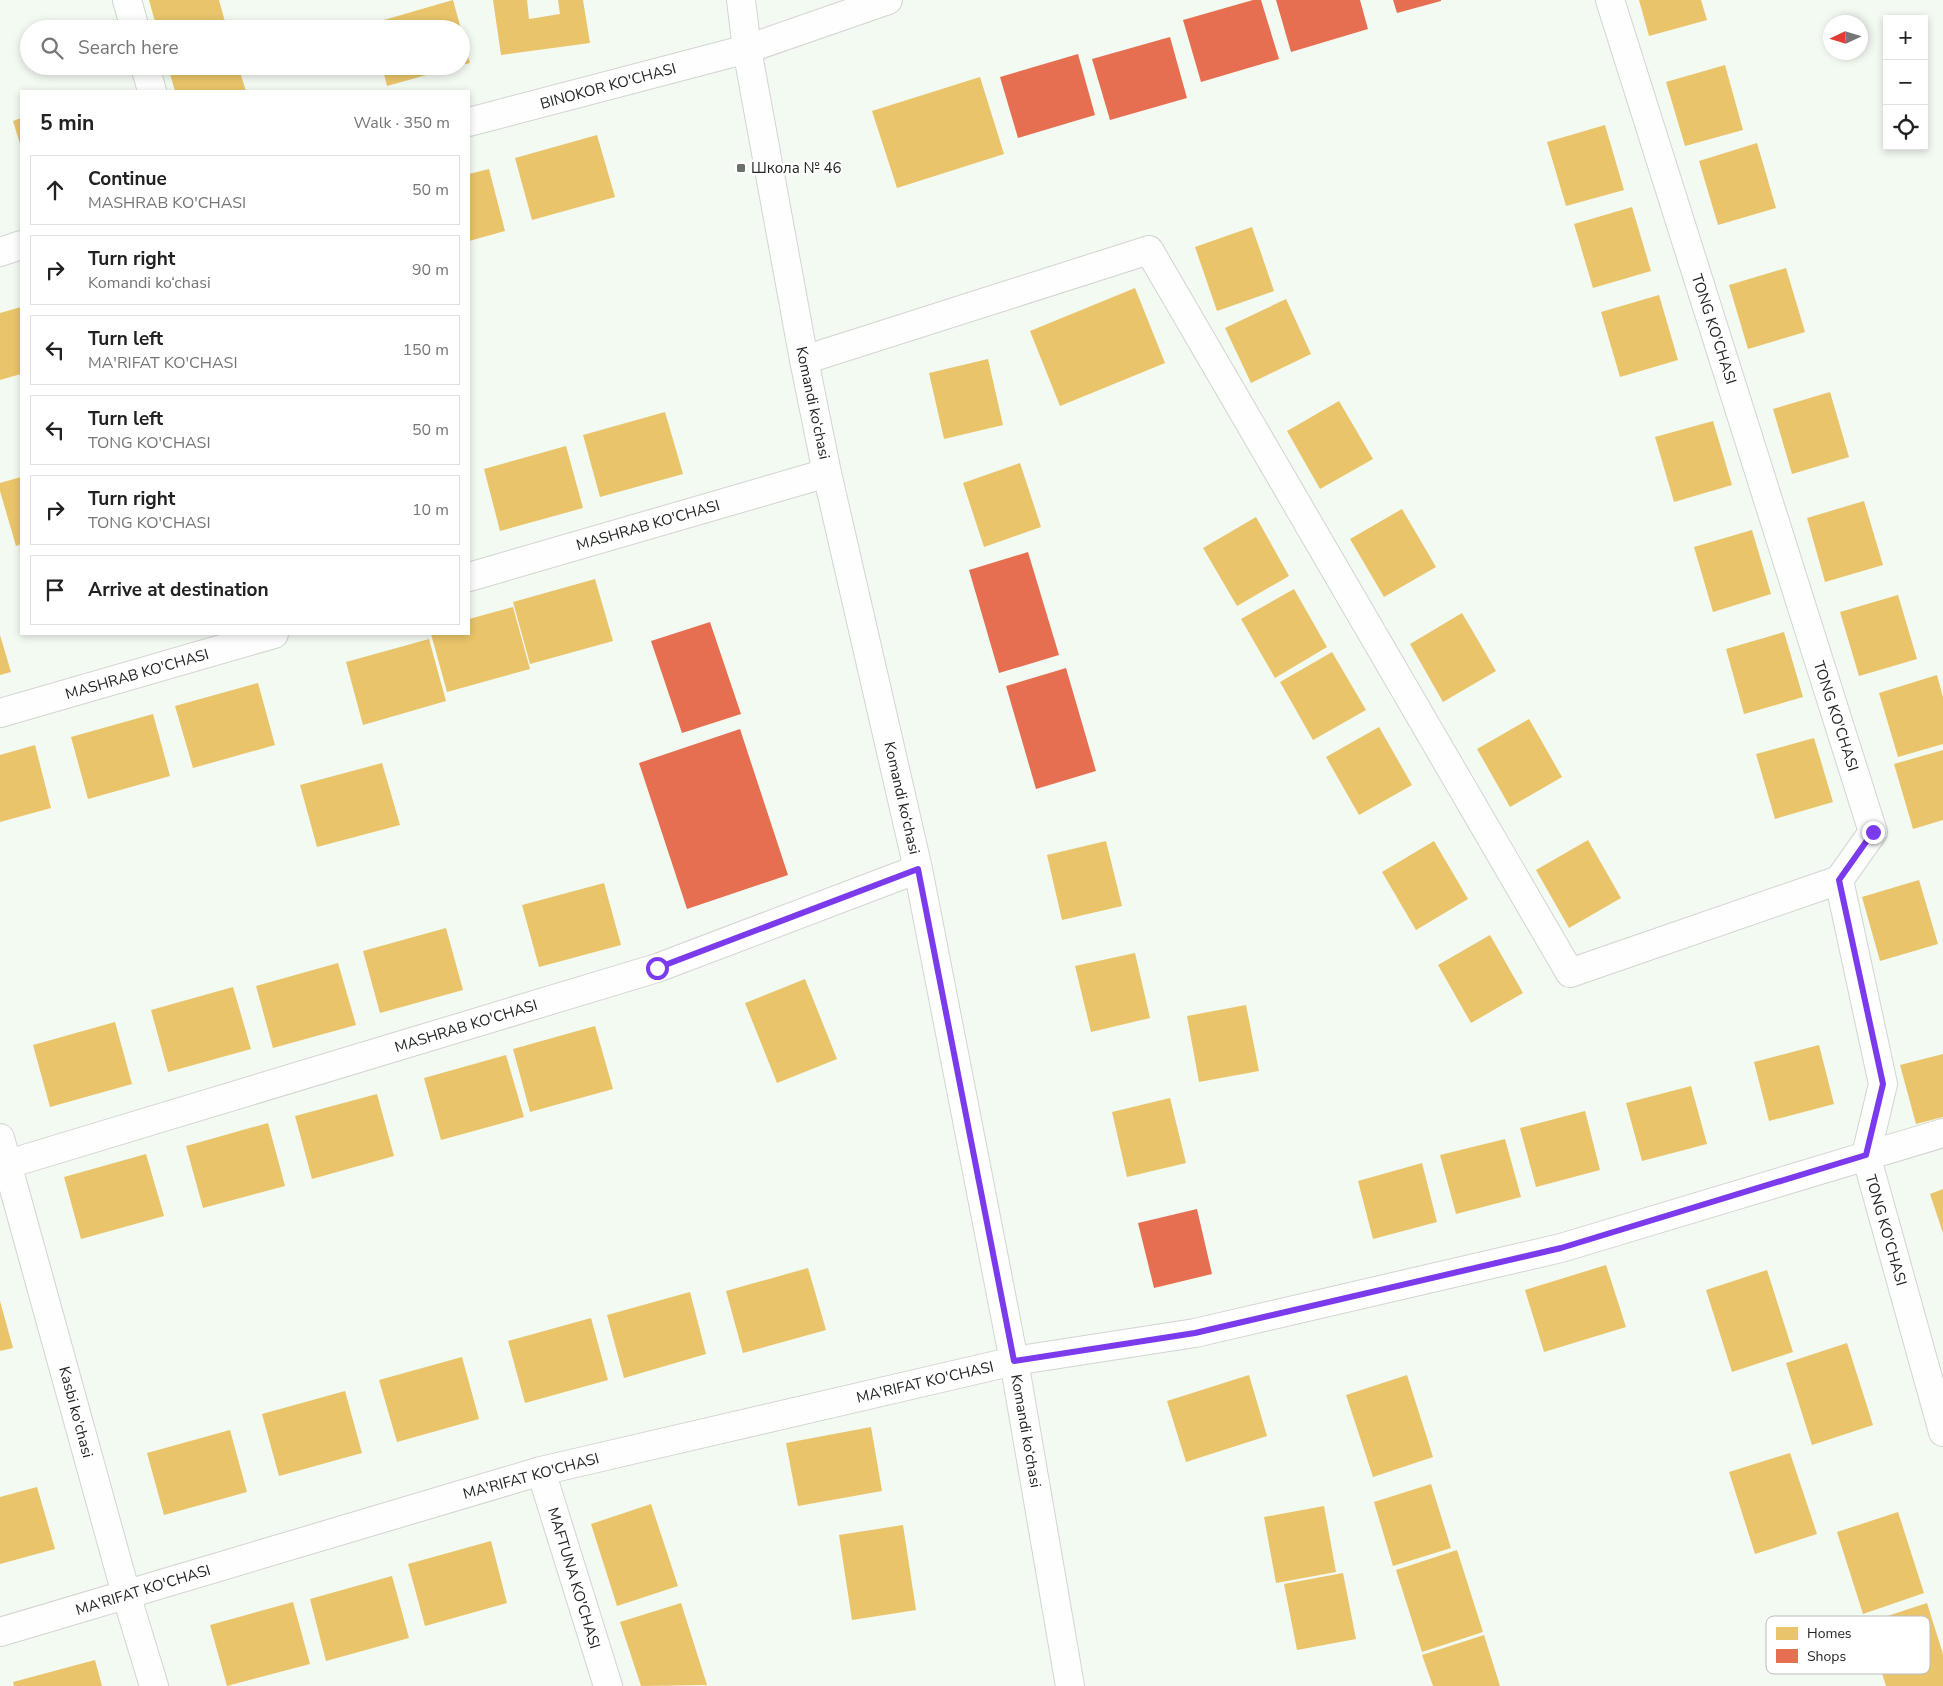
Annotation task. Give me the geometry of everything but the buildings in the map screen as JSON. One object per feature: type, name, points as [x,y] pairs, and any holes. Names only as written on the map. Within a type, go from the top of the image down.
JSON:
[{"type":"street","points":[[127,0],[133,20]]},
{"type":"street","name":"Komandi ko‘chasi","points":[[741,0],[746,50],[827,473],[918,869],[1014,1361],[1070,1686]]},
{"type":"street","name":"BINOKOR KO'CHASI","points":[[470,122],[746,50],[888,0]]},
{"type":"street","name":"TONG KO'CHASI","points":[[1610,0],[1873,832],[1839,880],[1883,1084],[1866,1155],[1943,1432]]},
{"type":"street","points":[[148,75],[152,90]]},
{"type":"street","points":[[0,252],[20,245]]},
{"type":"street","points":[[804,360],[1149,250],[1570,973],[1839,880]]},
{"type":"street","name":"MASHRAB KO'CHASI","points":[[470,577],[827,473]]},
{"type":"street","name":"MASHRAB KO'CHASI","points":[[0,713],[271,635]]},
{"type":"street","name":"MASHRAB KO'CHASI","points":[[8,1164],[657,968],[918,869]]},
{"type":"street","name":"MA'RIFAT KO'CHASI","points":[[0,1632],[540,1471],[1014,1361],[1195,1333],[1561,1248],[1943,1133]]},
{"type":"street","name":"Kasbi ko'chasi","points":[[0,1138],[126,1594],[154,1686]]},
{"type":"street","name":"MAFTUNA KO'CHASI","points":[[540,1471],[608,1686]]},
{"type":"place","name":"Школа № 46","points":[[741,168]]},
{"type":"route","points":[[657,968],[918,869],[1014,1361],[1195,1333],[1561,1248],[1866,1155],[1883,1084],[1839,880],[1873,832]]}]
